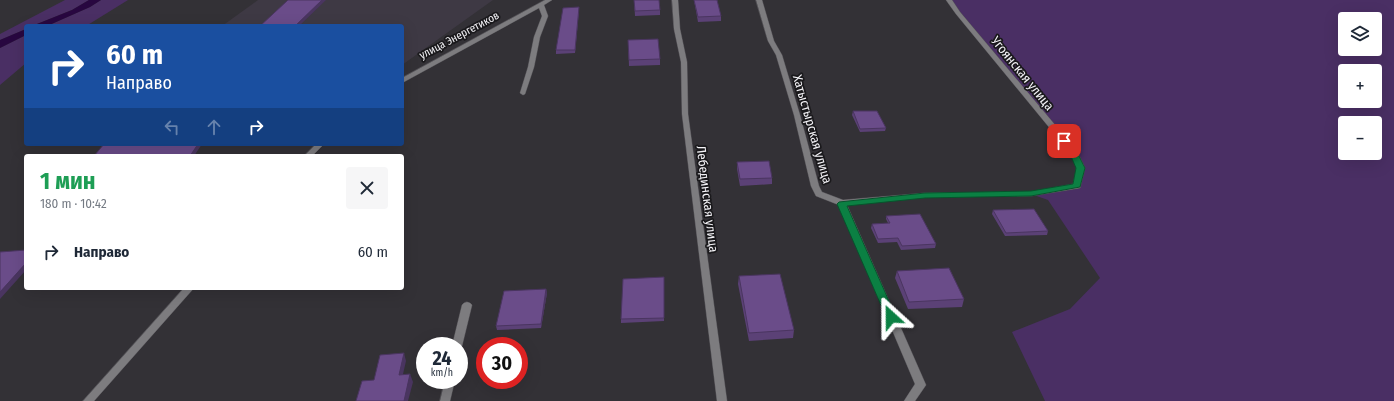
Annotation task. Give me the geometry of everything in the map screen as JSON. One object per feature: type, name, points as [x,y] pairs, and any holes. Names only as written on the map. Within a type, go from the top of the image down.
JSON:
[{"type":"street","name":"улица Энергетиков","points":[[404,80],[549,0]]},
{"type":"street","name":"Лебединская улица","points":[[675,0],[677,29],[684,62],[685,114],[722,401]]},
{"type":"street","name":"Хатыстырская улица","points":[[759,0],[771,41],[779,55],[797,115],[815,186],[819,194],[842,204]]},
{"type":"street","name":"Угоянская улица","points":[[842,204],[925,196],[1031,194],[1077,186],[1080,168],[1074,153],[958,13],[950,0]]},
{"type":"street","points":[[523,93],[531,67],[537,37],[545,16],[541,5]]},
{"type":"street","points":[[310,154],[318,146]]},
{"type":"street","points":[[842,204],[921,385],[909,401]]},
{"type":"street","points":[[88,401],[187,290]]},
{"type":"street","points":[[459,337],[467,305]]},
{"type":"street","points":[[445,401],[448,389]]},
{"type":"shaded area","points":[[65,0],[89,0],[72,10],[37,24],[24,24],[24,30],[0,40],[0,34]]},
{"type":"shaded area","points":[[89,0],[101,0],[90,7],[52,24],[37,24],[72,10]]},
{"type":"shaded area","points":[[101,0],[128,0],[89,24],[52,24],[90,7]]},
{"type":"shaded area","points":[[258,0],[493,0],[404,64],[404,24],[225,24]]},
{"type":"shaded area","points":[[950,0],[1394,0],[1394,401],[1045,401],[1012,332],[1070,309],[1100,278],[1048,200],[1031,194],[1076,186],[1080,168],[1074,153]]},
{"type":"shaded area","points":[[24,30],[24,36],[0,48],[0,40]]},
{"type":"shaded area","points":[[24,36],[24,65],[0,85],[0,48]]},
{"type":"building","points":[[288,0],[322,0],[297,24],[262,24]]},
{"type":"building","points":[[634,0],[659,0],[660,10],[635,11]]},
{"type":"building","points":[[694,0],[717,0],[721,16],[698,17]]},
{"type":"building","points":[[579,7],[575,50],[556,50],[563,8]]},
{"type":"building","points":[[658,39],[660,59],[629,60],[628,40]]},
{"type":"building","points":[[853,111],[877,111],[886,128],[860,129]]},
{"type":"building","points":[[102,146],[197,146],[191,154],[96,154]]},
{"type":"building","points":[[769,161],[772,178],[740,179],[737,162]]},
{"type":"building","points":[[1034,209],[1048,231],[1006,233],[993,210]]},
{"type":"building","points":[[920,214],[936,244],[902,246],[898,238],[878,239],[872,224],[890,223],[886,216]]},
{"type":"building","points":[[24,250],[24,265],[0,292],[0,252]]},
{"type":"building","points":[[949,268],[964,299],[909,302],[897,271]]},
{"type":"building","points":[[780,274],[794,330],[749,333],[739,276]]},
{"type":"building","points":[[664,277],[664,318],[621,319],[623,279]]},
{"type":"building","points":[[546,289],[541,324],[496,326],[504,291]]},
{"type":"building","points":[[404,353],[399,375],[410,374],[404,401],[356,401],[362,381],[374,380],[380,355]]},
{"type":"route","points":[[891,317],[842,204],[864,200],[925,196],[996,193],[1031,194],[1077,186],[1080,168],[1074,153],[1064,141]]}]
